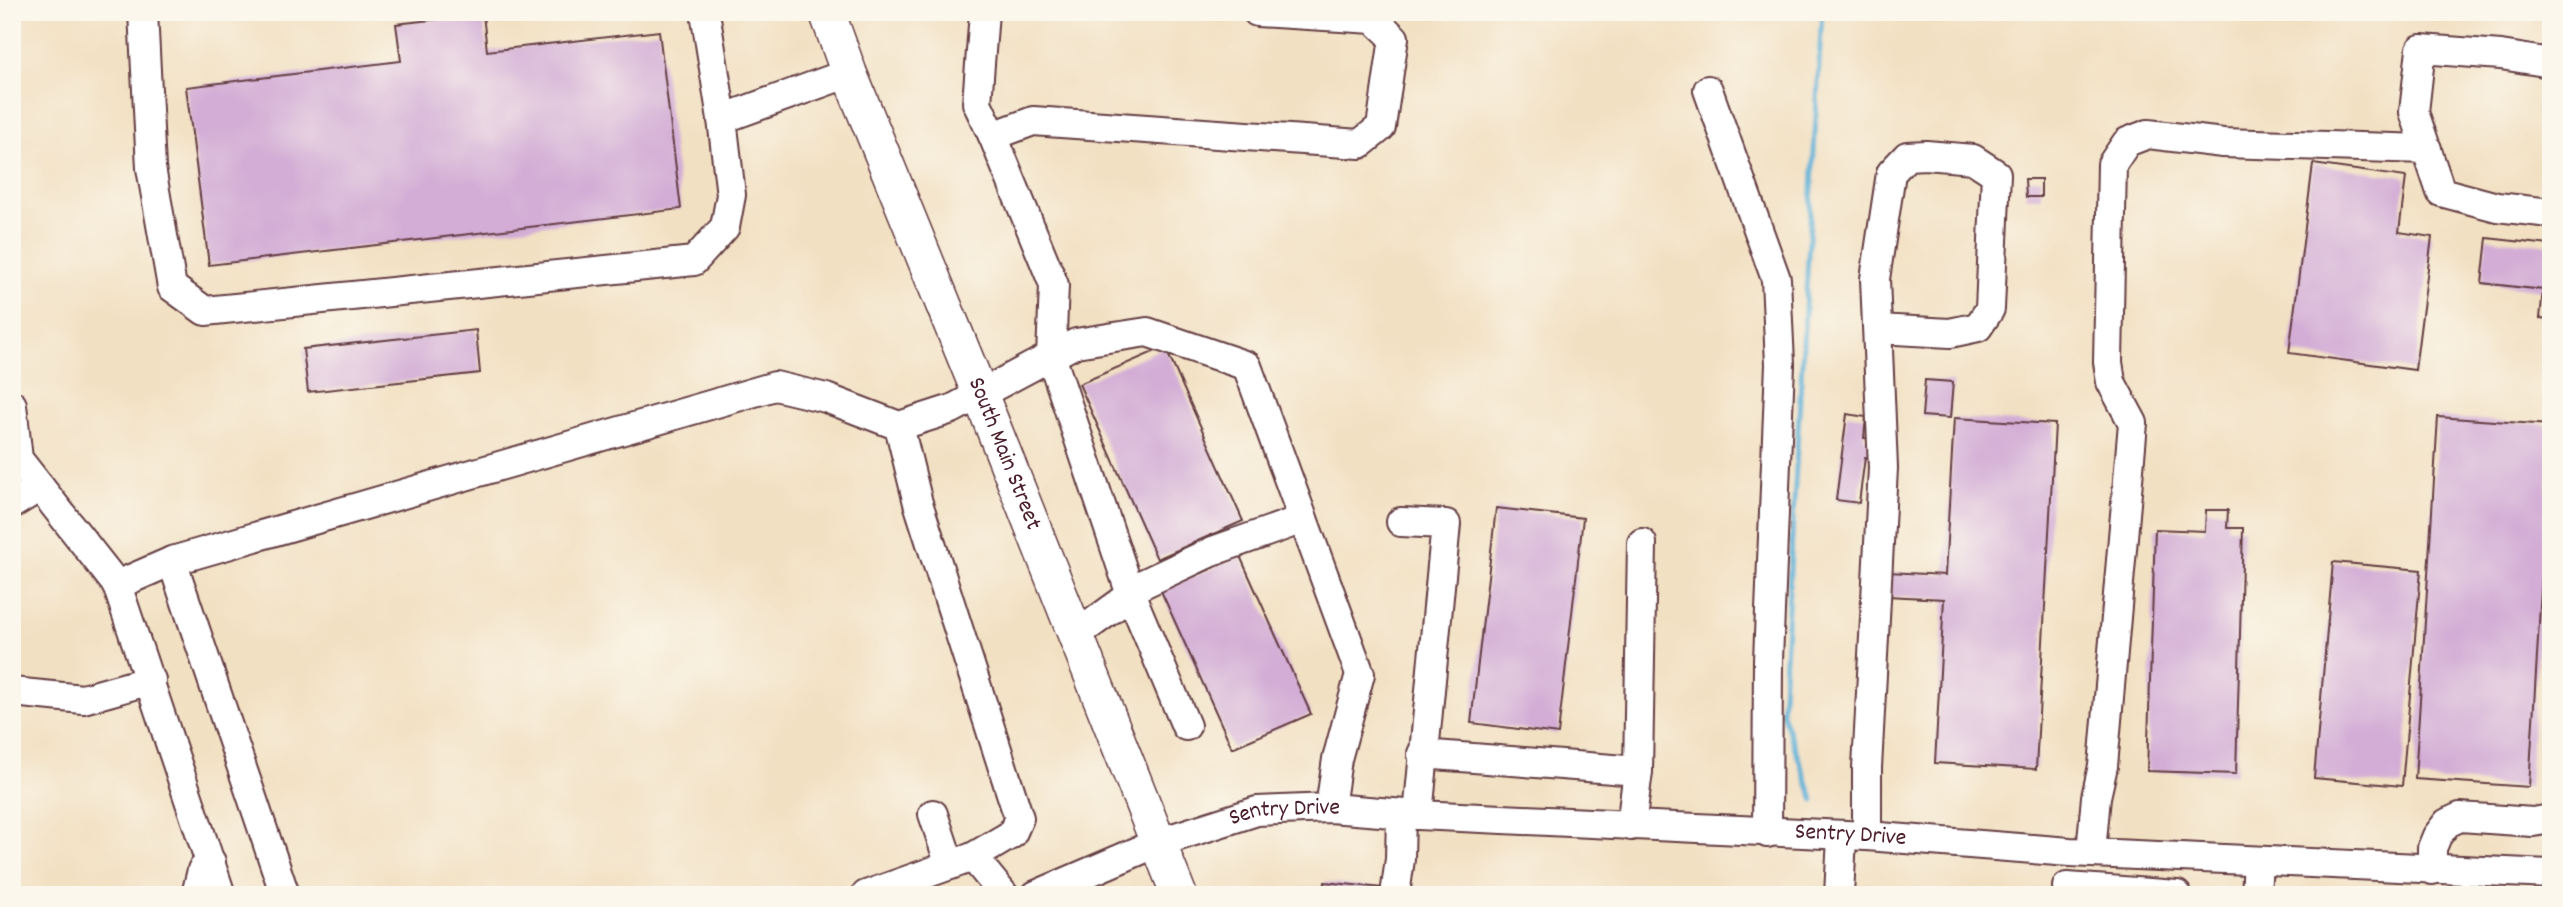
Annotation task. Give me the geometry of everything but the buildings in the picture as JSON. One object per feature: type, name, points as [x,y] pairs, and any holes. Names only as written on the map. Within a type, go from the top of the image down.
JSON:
[{"type":"main road","name":"South Main Street","points":[[827,12],[849,73],[1179,895]]},
{"type":"street","points":[[143,12],[151,169],[172,287],[205,311],[694,261],[724,227],[731,195],[705,12]]},
{"type":"street","points":[[984,12],[977,103],[1054,285],[1051,356],[1130,593],[1186,726]]},
{"type":"street","points":[[993,136],[1033,121],[1360,144],[1381,127],[1394,38],[1374,19],[1258,12]]},
{"type":"street","points":[[2551,63],[2501,55],[2421,49],[2414,112],[2441,192],[2497,207],[2551,213]]},
{"type":"street","points":[[722,119],[849,73]]},
{"type":"street","points":[[1708,90],[1776,279],[1780,364],[1768,660],[1767,833]]},
{"type":"street","points":[[2177,895],[2067,891],[2081,852],[2103,766],[2133,423],[2111,382],[2108,362],[2112,164],[2127,142],[2148,134],[2223,143],[2427,149]]},
{"type":"street","points":[[1839,895],[1855,837],[1867,768],[1883,468],[1875,279],[1891,173],[1907,156],[1926,155],[1973,159],[1996,174],[1990,309],[1978,327],[1950,333],[1878,329]]},
{"type":"street","points":[[117,585],[172,561],[775,386],[825,398],[898,426],[953,409],[1076,343],[1147,332],[1247,366],[1360,674],[1337,759],[1330,808]]},
{"type":"street","points":[[12,405],[18,459],[117,585],[221,895]]},
{"type":"street","points":[[866,895],[961,861],[1012,834],[1019,818],[918,503],[898,426]]},
{"type":"street","points":[[12,504],[40,487]]},
{"type":"street","points":[[1076,635],[1130,593],[1213,551],[1303,519]]},
{"type":"street","points":[[1395,895],[1422,754],[1446,524],[1401,522]]},
{"type":"street","points":[[1631,826],[1638,771],[1642,543]]},
{"type":"street","points":[[172,561],[285,895]]},
{"type":"street","points":[[12,691],[83,699],[150,680]]},
{"type":"street","points":[[1422,754],[1638,771]]},
{"type":"street","name":"Sentry Drive","points":[[1036,895],[1157,843],[1257,811],[1330,808],[1409,815],[1855,837],[2081,852],[2551,874]]},
{"type":"street","points":[[933,814],[961,861],[1004,895]]},
{"type":"street","points":[[2432,870],[2432,848],[2438,836],[2447,823],[2460,817],[2533,822],[2551,819]]},
{"type":"street","points":[[2256,895],[2258,861]]},
{"type":"street","points":[[196,895],[202,870],[211,862]]},
{"type":"waterway","points":[[1814,801],[1782,713],[1822,12]]}]
